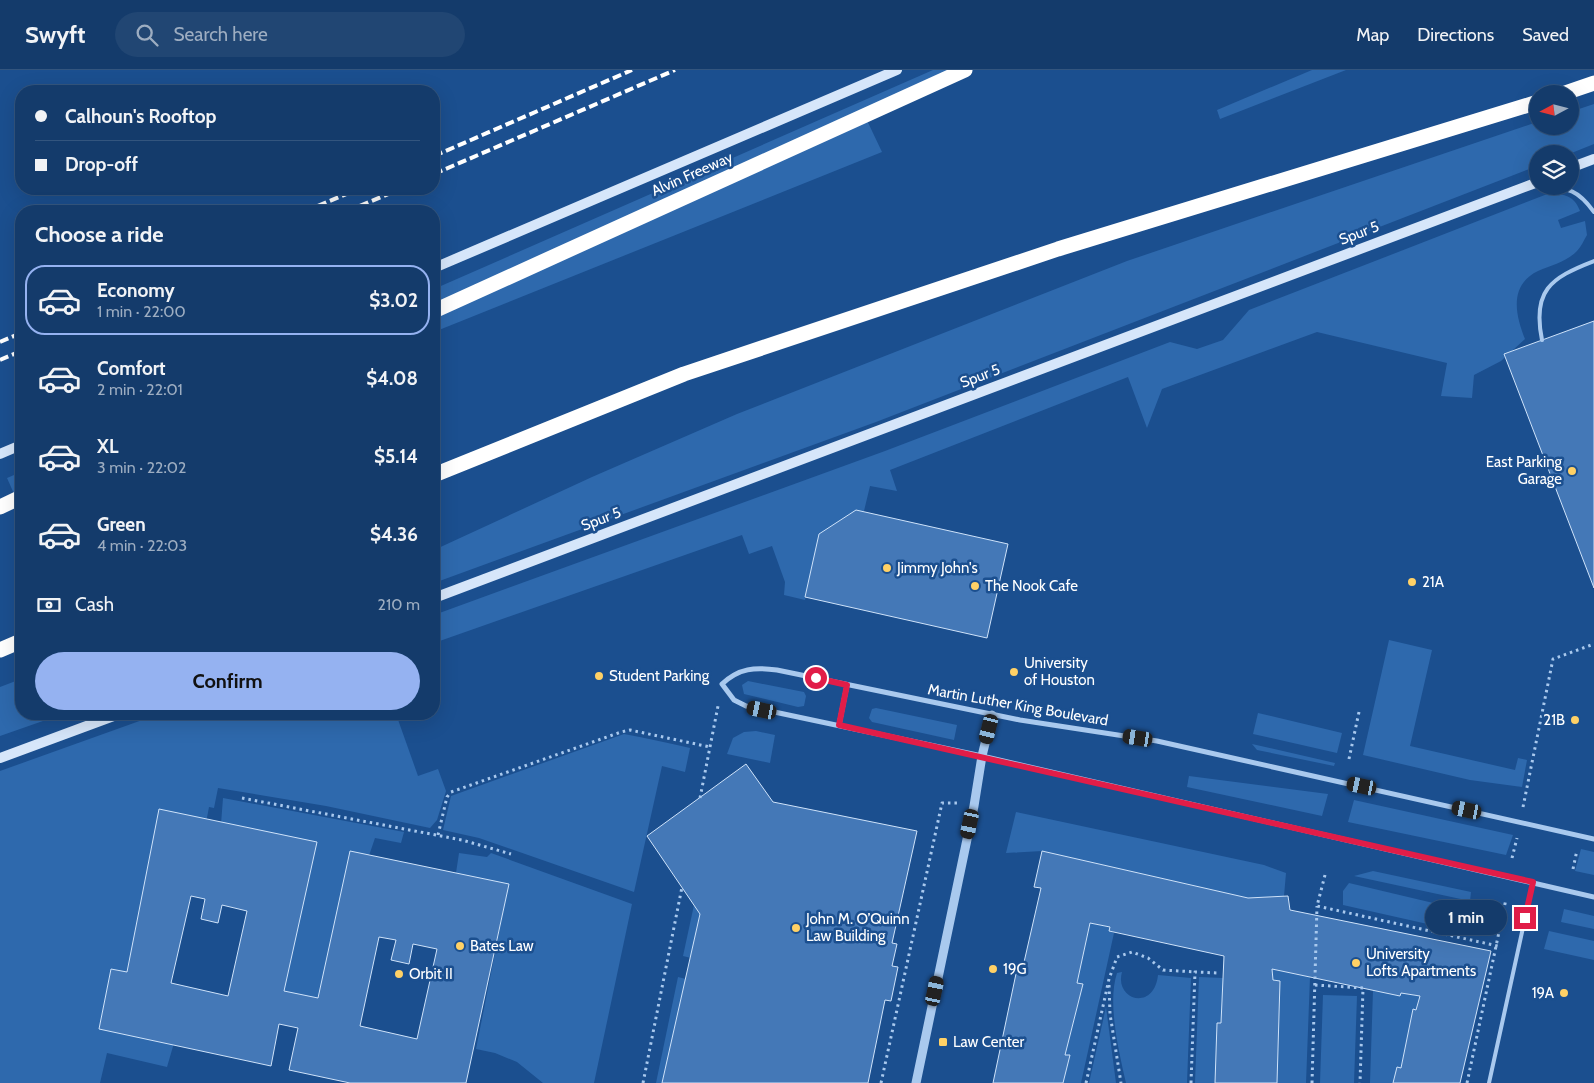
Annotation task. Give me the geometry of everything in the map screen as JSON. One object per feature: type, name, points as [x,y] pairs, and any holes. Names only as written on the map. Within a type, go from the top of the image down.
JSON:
[{"type":"highway","name":"Alvin Freeway","points":[[440,308],[965,70]]},
{"type":"highway","points":[[1579,88],[1594,83]]},
{"type":"highway","points":[[440,473],[684,374],[1058,249],[1529,105]]},
{"type":"highway","points":[[0,507],[15,500]]},
{"type":"highway","points":[[0,650],[15,644]]},
{"type":"main road","points":[[440,265],[897,70]]},
{"type":"main road","points":[[1579,164],[1594,158]]},
{"type":"main road","name":"Spur 5","points":[[440,596],[1529,186]]},
{"type":"main road","points":[[0,454],[15,448]]},
{"type":"main road","points":[[0,758],[103,720]]},
{"type":"street","name":"Martin Luther King Boulevard","points":[[722,684],[742,670],[760,668],[992,715],[1157,741],[1594,839]]},
{"type":"street","points":[[722,684],[734,700],[746,706],[982,756],[1594,896]]},
{"type":"street","points":[[839,725],[847,685]]},
{"type":"street","points":[[916,1083],[974,806],[982,756],[992,715]]},
{"type":"lane","points":[[1579,195],[1594,212]]},
{"type":"lane","points":[[1542,340],[1538,312],[1542,294],[1559,278],[1594,261]]},
{"type":"lane","points":[[1489,1083],[1533,882]]},
{"type":"path","points":[[1523,807],[1553,659],[1594,644]]},
{"type":"path","points":[[700,798],[722,684]]},
{"type":"path","points":[[1349,759],[1359,712]]},
{"type":"path","points":[[438,835],[447,797],[452,792],[621,732],[630,730],[710,747]]},
{"type":"path","points":[[242,798],[438,835],[511,854]]},
{"type":"path","points":[[881,1083],[942,803],[962,804]]},
{"type":"path","points":[[1512,858],[1518,835]]},
{"type":"path","points":[[1573,869],[1577,849]]},
{"type":"path","points":[[1312,1083],[1317,906],[1325,874]]},
{"type":"path","points":[[643,1083],[682,887]]},
{"type":"path","points":[[1467,1083],[1498,946],[1506,899]]},
{"type":"path","points":[[1317,906],[1498,946]]},
{"type":"path","points":[[1086,1083],[1109,979],[1117,957],[1132,952],[1148,958],[1163,970],[1218,974]]},
{"type":"path","points":[[1191,1083],[1195,972]]},
{"type":"path","points":[[1109,979],[1110,1014],[1121,1083]]},
{"type":"path","points":[[1315,985],[1363,988],[1360,1083]]},
{"type":"shaded area","points":[[933,70],[972,70],[863,112],[882,152],[440,330],[440,286]]},
{"type":"shaded area","points":[[1312,70],[1346,70],[1220,119],[1217,110]]},
{"type":"shaded area","points":[[1594,104],[1594,144],[1579,150],[1579,145],[1529,145],[1529,169],[876,422],[440,581],[440,547],[592,477],[737,414],[1127,261],[1529,125],[1529,135],[1579,135],[1579,109]]},
{"type":"shaded area","points":[[1545,195],[1565,195],[1578,206],[1580,211],[1558,220],[1561,228],[1585,221],[1587,235],[1580,248],[1573,255],[1538,271],[1522,284],[1517,301],[1517,310],[1525,339],[1501,361],[1474,375],[1472,398],[1441,396],[1447,363],[1317,332],[1162,389],[1147,428],[1128,377],[890,470],[897,491],[870,486],[864,511],[819,539],[805,600],[784,595],[785,582],[772,546],[749,554],[742,535],[440,641],[440,613],[885,451],[1170,342],[1197,349],[1223,340],[1249,310]]},
{"type":"shaded area","points":[[15,475],[15,496],[7,478]]},
{"type":"shaded area","points":[[1389,640],[1432,650],[1410,746],[1515,770],[1518,758],[1527,760],[1522,787],[1470,780],[1363,755]]},
{"type":"shaded area","points":[[15,681],[15,720],[46,720],[0,736],[0,687]]},
{"type":"shaded area","points":[[748,681],[804,692],[806,696],[804,706],[798,707],[744,694],[742,685]]},
{"type":"shaded area","points":[[876,708],[957,725],[954,740],[872,722],[869,718],[872,709]]},
{"type":"shaded area","points":[[1258,713],[1342,733],[1337,753],[1253,734]]},
{"type":"shaded area","points":[[142,720],[398,720],[418,776],[438,769],[446,791],[437,820],[430,828],[326,806],[218,788],[214,808],[209,807],[206,823],[127,977],[174,1043],[167,1067],[107,1053],[100,1083],[0,1083],[0,771]]},
{"type":"shaded area","points":[[756,731],[775,735],[770,763],[727,754],[733,738],[744,732]]},
{"type":"shaded area","points":[[624,734],[690,748],[685,772],[662,766],[634,892],[479,838],[443,830],[451,796]]},
{"type":"shaded area","points":[[1252,744],[1335,763],[1334,766],[1257,750]]},
{"type":"shaded area","points":[[1189,776],[1328,794],[1322,816],[1187,787]]},
{"type":"shaded area","points":[[223,798],[404,832],[401,843],[375,838],[320,1000],[282,992],[221,824]]},
{"type":"shaded area","points":[[1354,800],[1513,835],[1506,855],[1348,822]]},
{"type":"shaded area","points":[[1016,812],[1264,865],[1286,873],[1284,896],[1248,898],[1042,851],[1006,853]]},
{"type":"shaded area","points":[[1581,849],[1594,852],[1594,875],[1575,871]]},
{"type":"shaded area","points":[[459,853],[487,857],[491,853],[632,904],[594,1083],[543,1083],[517,1062],[495,1053],[476,1049],[508,887],[456,873]]},
{"type":"shaded area","points":[[1373,871],[1471,892],[1470,901],[1354,876]]},
{"type":"shaded area","points":[[1349,883],[1467,911],[1463,932],[1343,905],[1343,891]]},
{"type":"shaded area","points":[[694,905],[700,914],[691,958],[683,956]]},
{"type":"shaded area","points":[[1564,909],[1594,916],[1594,929],[1561,922]]},
{"type":"shaded area","points":[[1090,923],[1110,927],[1109,931],[1114,933],[1081,1083],[1063,1083],[1070,1056],[1065,1055],[1083,984],[1077,983]]},
{"type":"shaded area","points":[[1549,931],[1594,941],[1594,960],[1544,949]]},
{"type":"shaded area","points":[[1272,969],[1310,977],[1306,1083],[1277,1083],[1280,982],[1273,980]]},
{"type":"shaded area","points":[[1122,972],[1121,982],[1124,989],[1129,995],[1136,998],[1143,998],[1150,994],[1155,987],[1158,975],[1191,978],[1187,1083],[1126,1083],[1117,1042],[1113,998],[1117,973]]},
{"type":"shaded area","points":[[678,977],[686,979],[662,1083],[656,1083]]},
{"type":"shaded area","points":[[1199,977],[1223,978],[1221,1023],[1217,1024],[1215,1083],[1195,1083]]},
{"type":"shaded area","points":[[1373,990],[1400,996],[1401,993],[1420,996],[1416,1010],[1413,1010],[1401,1068],[1397,1068],[1393,1083],[1370,1083]]},
{"type":"shaded area","points":[[1323,995],[1357,996],[1354,1083],[1320,1083]]},
{"type":"shaded area","points":[[1106,1007],[1116,1083],[1089,1083]]},
{"type":"building","name":"East Parking Garage","points":[[1594,321],[1594,588],[1504,354]]},
{"type":"building","points":[[856,510],[1008,544],[987,638],[805,597],[819,534]]},
{"type":"building","name":"John M. O’Quinn Law Building","points":[[746,764],[773,802],[917,831],[892,943],[897,944],[892,966],[898,967],[891,1001],[885,1000],[868,1083],[662,1083],[700,914],[647,836]]},
{"type":"building","name":"Bates Law","points":[[159,809],[317,842],[284,991],[318,998],[350,851],[509,884],[466,1083],[350,1083],[289,1070],[298,1028],[279,1024],[271,1066],[99,1029],[111,969],[127,972]],"holes":[[[191,896],[205,899],[201,919],[218,923],[222,905],[247,911],[228,996],[171,983]],[[379,937],[396,940],[391,960],[409,964],[413,944],[437,949],[417,1039],[360,1026]]]},
{"type":"building","name":"University Lofts Apartments","points":[[1042,851],[1248,898],[1288,896],[1290,910],[1491,951],[1460,1083],[1393,1083],[1397,1067],[1401,1068],[1413,1009],[1416,1010],[1420,996],[1401,993],[1400,996],[1272,969],[1273,980],[1280,981],[1277,1083],[1215,1083],[1217,1023],[1221,1023],[1224,956],[1109,931],[1110,927],[1090,923],[1077,983],[1083,984],[1065,1055],[1070,1055],[1063,1083],[993,1083],[1017,969],[1022,971],[1041,888],[1034,887]]},
{"type":"railway","points":[[440,153],[632,70]]},
{"type":"railway","points":[[440,171],[675,70]]},
{"type":"railway","points":[[320,205],[344,195]]},
{"type":"railway","points":[[362,205],[386,195]]},
{"type":"railway","points":[[0,342],[15,336]]},
{"type":"railway","points":[[0,360],[15,354]]},
{"type":"place","name":"East Parking Garage","points":[[1572,471]]},
{"type":"place","name":"Jimmy John's","points":[[887,568]]},
{"type":"place","name":"21A","points":[[1412,582]]},
{"type":"place","name":"The Nook Cafe","points":[[975,586]]},
{"type":"place","name":"University of Houston","points":[[1014,672]]},
{"type":"place","name":"Student Parking","points":[[599,676]]},
{"type":"place","name":"21B","points":[[1575,720]]},
{"type":"place","name":"John M. O’Quinn Law Building","points":[[796,928]]},
{"type":"place","name":"Bates Law","points":[[460,946]]},
{"type":"place","name":"University Lofts Apartments","points":[[1356,963]]},
{"type":"place","name":"19G","points":[[993,969]]},
{"type":"place","name":"Orbit II","points":[[399,974]]},
{"type":"place","name":"19A","points":[[1564,993]]},
{"type":"place","name":"Law Center","points":[[943,1042]]},
{"type":"route","points":[[816,678],[847,685],[839,725],[1533,882],[1525,918]]}]
